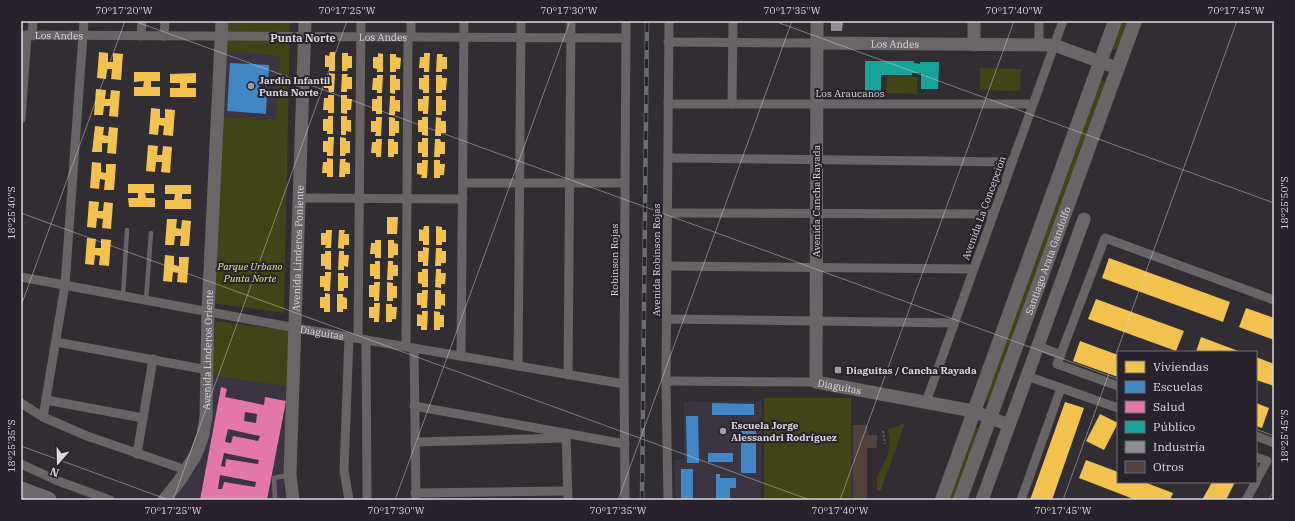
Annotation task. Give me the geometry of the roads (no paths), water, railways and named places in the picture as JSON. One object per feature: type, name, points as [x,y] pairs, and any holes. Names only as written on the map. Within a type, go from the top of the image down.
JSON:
[{"type":"highway","points":[[21,490],[48,500]]},
{"type":"main road","name":"Santiago Arata Gandolfo","points":[[942,500],[1115,21]]},
{"type":"main road","name":"Santiago Arata Gandolfo","points":[[960,500],[1135,21]]},
{"type":"street","points":[[21,119],[27,35],[33,21]]},
{"type":"street","points":[[43,417],[65,286],[84,21]]},
{"type":"street","points":[[141,36],[142,21]]},
{"type":"street","points":[[164,36],[165,21]]},
{"type":"street","name":"Avenida Linderos Oriente","points":[[164,500],[186,470],[200,445],[205,426],[208,370],[208,312],[222,21]]},
{"type":"street","name":"Avenida Linderos Poniente","points":[[293,500],[290,475],[305,21]]},
{"type":"street","points":[[361,21],[357,338],[367,500]]},
{"type":"street","points":[[411,21],[407,199],[410,347],[414,406],[416,497],[568,496],[566,436]]},
{"type":"street","points":[[461,356],[464,21]]},
{"type":"street","points":[[518,366],[521,21]]},
{"type":"street","points":[[568,375],[571,21]]},
{"type":"street","name":"Robinson Rojas","points":[[625,500],[624,384],[626,21]]},
{"type":"street","name":"Avenida Robinson Rojas","points":[[668,500],[666,319],[669,21]]},
{"type":"street","points":[[732,21],[732,104]]},
{"type":"street","name":"Avenida Cancha Rayada","points":[[816,382],[817,21]]},
{"type":"street","points":[[974,21],[974,45]]},
{"type":"street","points":[[1039,21],[1039,45]]},
{"type":"street","name":"Avenida La Concepción","points":[[926,402],[1063,21]]},
{"type":"street","name":"Los Andes","points":[[27,35],[626,38]]},
{"type":"street","name":"Los Andes","points":[[668,42],[1054,45],[1117,68]]},
{"type":"street","name":"Los Araucanos","points":[[668,104],[1033,104]]},
{"type":"street","points":[[668,158],[1012,162]]},
{"type":"street","points":[[462,183],[625,183]]},
{"type":"street","points":[[300,198],[462,199]]},
{"type":"street","points":[[667,213],[993,214]]},
{"type":"street","points":[[982,500],[1084,219]]},
{"type":"street","points":[[1117,386],[1057,364],[1106,238],[1274,300]]},
{"type":"street","points":[[667,266],[973,269]]},
{"type":"street","name":"Diaguitas","points":[[21,278],[296,328],[624,384]]},
{"type":"street","points":[[666,319],[954,322]]},
{"type":"street","points":[[349,500],[344,470],[357,338]]},
{"type":"street","points":[[56,342],[208,370]]},
{"type":"street","points":[[1038,346],[1061,355]]},
{"type":"street","points":[[137,454],[153,359]]},
{"type":"street","points":[[1027,376],[1117,408]]},
{"type":"street","name":"Diaguitas","points":[[666,381],[816,382],[973,411],[1009,425]]},
{"type":"street","points":[[1021,500],[1061,388]]},
{"type":"street","points":[[46,400],[143,418]]},
{"type":"street","points":[[21,403],[43,417],[87,436],[186,470]]},
{"type":"street","points":[[414,406],[566,436],[625,444]]},
{"type":"street","points":[[415,442],[566,436]]},
{"type":"street","points":[[1257,436],[1274,442]]},
{"type":"street","points":[[1257,457],[1267,460],[1257,480]]},
{"type":"street","points":[[21,464],[58,481],[110,500]]},
{"type":"street","points":[[1246,500],[1255,483]]},
{"type":"lane","points":[[123,296],[127,230]]},
{"type":"lane","points":[[146,300],[151,233]]},
{"type":"lane","points":[[275,500],[274,478],[290,475]]},
{"type":"railway","points":[[642,500],[647,21]]},
{"type":"railway","points":[[1271,500],[1274,494]]},
{"type":"place","name":"Jardín Infantil Punta Norte","points":[[251,86]]},
{"type":"place","name":"Diaguitas / Cancha Rayada","points":[[838,370]]},
{"type":"place","name":"Escuela Jorge Alessandri Rodríguez","points":[[723,431]]},
{"type":"district","name":"Punta Norte","points":[[303,38]]},
{"type":"park label","name":"Parque Urbano Punta Norte","points":[[250,272]]}]
